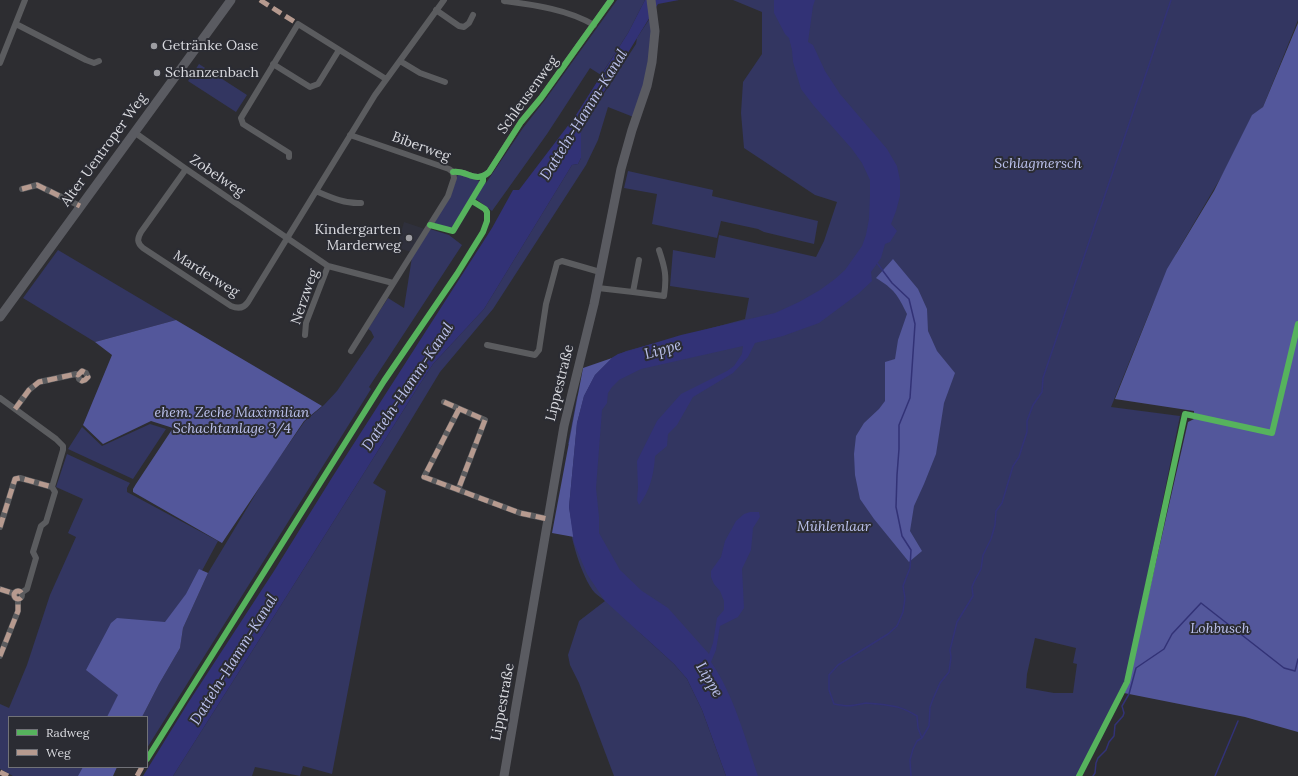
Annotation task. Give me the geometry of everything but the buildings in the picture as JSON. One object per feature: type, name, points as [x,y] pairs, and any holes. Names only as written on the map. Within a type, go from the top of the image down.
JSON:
[{"type":"main road","name":"Alter Uentroper Weg","points":[[0,317],[231,0]]},
{"type":"main road","name":"Lippestraße","points":[[504,776],[564,426],[598,288],[621,169],[632,130],[649,80],[654,45],[654,20],[651,0]]},
{"type":"street","points":[[0,63],[25,0]]},
{"type":"street","name":"Marderweg","points":[[186,169],[138,237],[139,244],[231,306],[242,308],[246,305],[386,79],[444,0]]},
{"type":"street","name":"Schleusenweg","points":[[453,172],[458,171],[479,178],[483,177],[489,172],[521,122],[541,98],[611,0]]},
{"type":"street","points":[[504,1],[532,4],[550,8],[594,25]]},
{"type":"street","points":[[436,10],[459,26],[464,27],[469,23],[473,15]]},
{"type":"street","points":[[16,24],[86,60],[94,63],[99,61]]},
{"type":"street","points":[[289,157],[289,153],[244,124],[241,120],[241,116],[298,24],[386,79]]},
{"type":"street","points":[[273,64],[312,87],[318,84],[339,50]]},
{"type":"street","points":[[400,61],[420,73],[445,82]]},
{"type":"street","name":"Zobelweg","points":[[134,132],[287,238]]},
{"type":"street","name":"Biberweg","points":[[350,135],[449,169],[453,172],[454,178],[448,196],[352,350]]},
{"type":"street","points":[[22,189],[37,185],[80,206]]},
{"type":"street","points":[[316,191],[353,204],[361,204]]},
{"type":"street","points":[[287,238],[328,266],[394,283]]},
{"type":"street","points":[[598,288],[664,296],[666,271],[659,250]]},
{"type":"street","points":[[486,345],[535,355],[539,350],[546,304],[557,263],[562,260],[600,272]]},
{"type":"street","points":[[633,292],[639,260]]},
{"type":"street","name":"Nerzweg","points":[[305,335],[306,323],[328,266]]},
{"type":"street","points":[[15,409],[29,390],[39,382],[76,374],[78,375]]},
{"type":"street","points":[[0,398],[56,439],[63,446],[52,487]]},
{"type":"street","points":[[444,402],[485,420],[458,490]]},
{"type":"street","points":[[460,409],[424,477],[520,513],[548,520]]},
{"type":"street","points":[[0,527],[15,478],[52,487],[55,492],[46,522],[41,526],[34,552],[36,558],[27,589],[18,596]]},
{"type":"street","points":[[0,589],[18,596]]},
{"type":"street","points":[[0,656],[18,611],[18,596]]},
{"type":"shaded area","name":"Kindergarten Marderweg","points":[[404,222],[425,229],[412,252],[397,248]]},
{"type":"green space","points":[[617,0],[645,0],[628,33],[601,75],[590,68],[547,134],[492,211],[476,199],[455,226],[451,228],[436,224],[434,222],[450,197],[458,174],[486,183],[523,128]]},
{"type":"green space","points":[[733,0],[1298,0],[1298,20],[1263,107],[1177,252],[1152,306],[1111,407],[1180,416],[1126,680],[1077,776],[728,776],[714,729],[683,668],[638,631],[674,664],[687,679],[702,710],[726,776],[614,776],[579,683],[570,665],[568,655],[579,621],[605,601],[595,593],[585,577],[573,543],[568,512],[571,444],[568,444],[577,397],[585,376],[613,357],[626,351],[745,319],[749,298],[670,286],[673,250],[715,258],[719,235],[816,257],[824,241],[837,202],[815,195],[744,148],[741,113],[743,82],[762,54],[762,12]],"holes":[[[1035,638],[1076,648],[1073,663],[1077,664],[1073,693],[1054,693],[1026,688],[1027,674]]]},
{"type":"green space","points":[[652,15],[652,57],[636,118],[608,107],[598,140],[586,165],[493,309],[440,372],[373,483],[386,491],[332,774],[303,766],[300,776],[255,767],[252,776],[173,776],[433,364],[484,309],[572,165],[578,164],[581,158],[581,129],[636,44],[637,38]]},
{"type":"green space","name":"Lohbusch","points":[[1298,23],[1298,732],[1245,717],[1124,693],[1128,684],[1188,422],[1194,419],[1194,411],[1115,399],[1167,269],[1214,191],[1252,115],[1263,107]]},
{"type":"green space","points":[[199,64],[247,95],[236,112],[188,81]]},
{"type":"green space","points":[[628,171],[713,190],[712,196],[818,221],[814,244],[721,221],[717,238],[652,224],[657,194],[624,188]]},
{"type":"green space","points":[[430,229],[449,235],[462,245],[369,387],[371,389],[148,746],[148,716],[143,716],[180,648],[183,628],[208,573],[267,475],[305,421],[324,405],[337,391],[374,337],[368,329],[388,298],[404,308],[412,257]]},
{"type":"green space","points":[[58,250],[176,320],[95,342],[23,298]]},
{"type":"green space","points":[[893,259],[918,289],[927,309],[928,331],[937,351],[955,373],[944,403],[936,454],[914,506],[910,531],[922,551],[909,562],[874,519],[860,499],[855,475],[854,454],[856,436],[864,423],[885,401],[885,362],[895,359],[898,340],[907,314],[895,293],[876,278]]},
{"type":"green space","name":"ehem. Zeche Maximilian Schachtanlage 3/4","points":[[176,320],[322,406],[304,421],[222,543],[133,492],[136,484],[173,428],[151,421],[103,444],[83,425],[112,355],[95,342]]},
{"type":"green space","points":[[612,358],[595,375],[584,396],[577,423],[569,507],[574,537],[552,533],[583,368]]},
{"type":"green space","points":[[150,424],[166,429],[133,479],[68,449],[82,427],[102,446]]},
{"type":"green space","points":[[67,454],[130,483],[127,488],[127,492],[218,541],[191,591],[129,716],[8,716],[8,768],[102,768],[98,776],[13,776],[0,769],[0,704],[9,708],[27,665],[50,595],[76,537],[68,533],[83,499],[56,487]]},
{"type":"green space","points":[[199,569],[208,573],[183,628],[180,648],[143,716],[108,716],[118,695],[86,670],[111,623],[117,618],[165,622],[186,594]]},
{"type":"green space","points":[[82,768],[117,768],[113,776],[78,776]]},
{"type":"water","name":"Datteln-Hamm-Kanal","points":[[645,0],[679,0],[658,4],[581,129],[581,158],[578,164],[572,165],[484,309],[433,364],[173,776],[143,776],[188,703],[274,571],[492,228],[513,190],[519,190],[576,115],[628,33]]},
{"type":"water","name":"Lippe","points":[[774,0],[815,0],[808,42],[813,45],[825,71],[840,94],[887,149],[897,166],[900,180],[900,196],[891,224],[897,231],[890,242],[885,244],[881,258],[871,272],[872,281],[858,294],[819,323],[783,336],[755,343],[748,357],[733,373],[693,397],[677,425],[668,434],[667,446],[655,456],[651,482],[643,500],[639,505],[637,500],[637,461],[657,421],[681,394],[734,366],[742,354],[743,346],[641,369],[619,380],[608,393],[607,403],[602,410],[596,488],[599,533],[620,570],[642,591],[668,608],[709,654],[713,643],[717,618],[724,610],[724,601],[720,591],[714,584],[711,577],[711,571],[721,557],[725,541],[736,521],[744,514],[759,512],[760,517],[753,528],[751,550],[742,569],[744,608],[738,617],[720,626],[716,650],[711,662],[733,703],[758,776],[726,776],[702,710],[687,679],[674,664],[605,601],[587,574],[574,543],[569,507],[577,423],[584,396],[595,375],[612,358],[618,354],[681,335],[775,313],[799,302],[835,279],[845,270],[862,246],[869,219],[870,180],[862,163],[852,149],[801,89],[793,62],[789,38],[785,34],[774,13]]},
{"type":"waterway","points":[[911,776],[910,760],[913,749],[917,741],[922,738],[929,726],[930,707],[940,683],[949,672],[951,657],[950,650],[957,622],[973,596],[972,587],[981,569],[983,555],[991,539],[995,525],[996,511],[1002,503],[1013,466],[1019,457],[1027,432],[1027,421],[1033,405],[1042,392],[1043,378],[1171,0]]},
{"type":"waterway","points":[[877,263],[892,283],[909,299],[915,324],[910,398],[899,425],[896,507],[902,536],[911,550],[910,568],[903,586],[905,598],[903,612],[897,626],[888,634],[838,665],[829,675],[829,690],[834,704],[847,706],[866,703],[890,705],[912,713],[917,716],[918,728],[922,738]]},
{"type":"waterway","points":[[1093,776],[1098,758],[1106,750],[1109,742],[1114,736],[1115,725],[1123,716],[1124,713],[1122,706],[1129,694],[1136,668],[1164,649],[1172,634],[1201,603],[1284,668],[1295,671],[1298,659]]},
{"type":"waterway","points":[[1215,776],[1238,721]]},
{"type":"marked path","points":[[260,0],[298,24]]},
{"type":"marked path","points":[[22,189],[37,185],[80,206]]},
{"type":"marked path","points":[[15,409],[29,390],[39,382],[76,374],[78,375],[82,371],[86,373],[88,377],[82,381],[79,379],[78,375]]},
{"type":"marked path","points":[[444,402],[485,420],[458,490]]},
{"type":"marked path","points":[[459,409],[424,477],[520,513],[548,519]]},
{"type":"marked path","points":[[0,527],[15,479],[20,478],[52,487]]},
{"type":"marked path","points":[[0,589],[15,594]]},
{"type":"marked path","points":[[18,591],[21,592],[22,595],[21,598],[18,599],[15,598],[14,595],[15,592],[18,591]]},
{"type":"marked path","points":[[0,656],[18,611],[18,599]]},
{"type":"marked path","points":[[137,776],[141,768]]},
{"type":"marked path","points":[[0,772],[8,776]]},
{"type":"cycle path","points":[[453,172],[476,177],[480,177],[489,172],[521,122],[541,98],[611,0]]},
{"type":"cycle path","points":[[430,225],[453,231],[483,181],[483,177]]},
{"type":"cycle path","points":[[148,757],[384,381],[457,274],[483,232],[487,221],[487,212],[485,209],[472,201]]},
{"type":"cycle path","points":[[1079,776],[1127,682],[1185,414],[1272,433],[1298,324]]},
{"type":"place","name":"Getränke Oase","points":[[154,46]]},
{"type":"place","name":"Schanzenbach","points":[[157,73]]},
{"type":"place","name":"Kindergarten Marderweg","points":[[409,238]]},
{"type":"park label","name":"Schlagmersch","points":[[1038,164]]},
{"type":"park label","name":"Mühlenlaar","points":[[834,527]]}]
